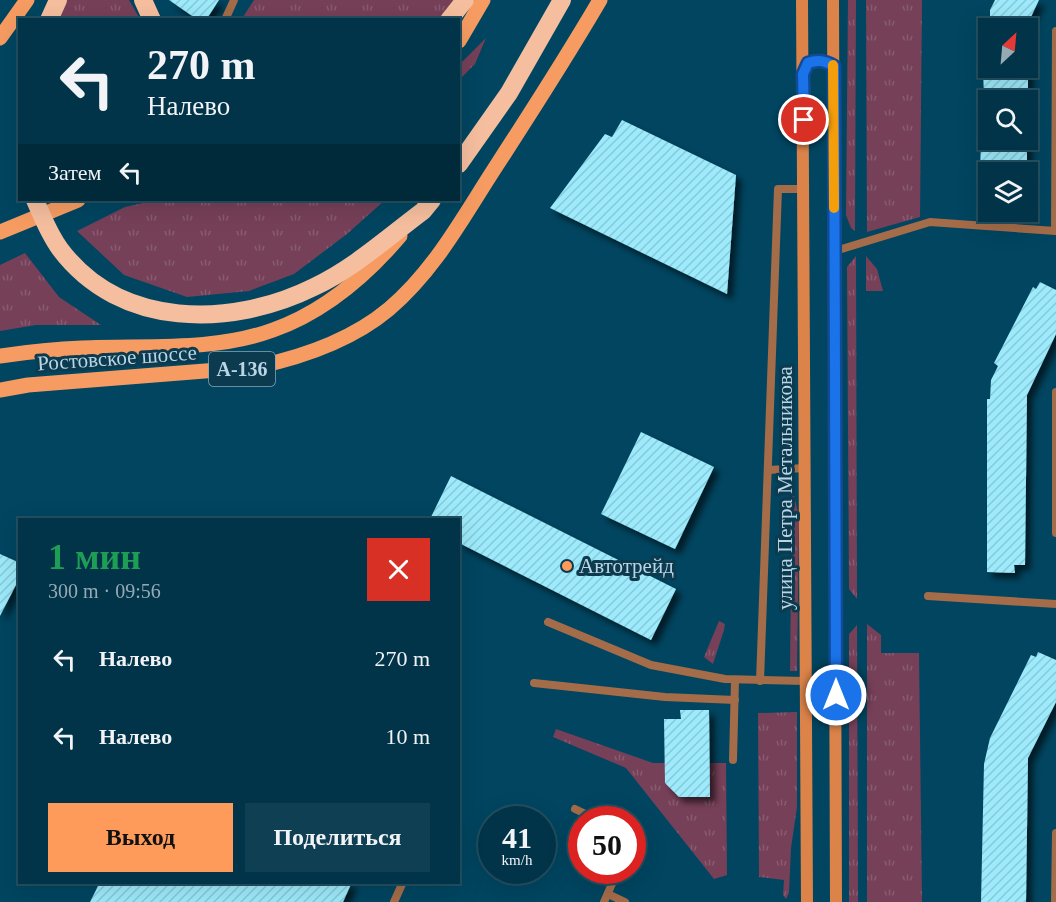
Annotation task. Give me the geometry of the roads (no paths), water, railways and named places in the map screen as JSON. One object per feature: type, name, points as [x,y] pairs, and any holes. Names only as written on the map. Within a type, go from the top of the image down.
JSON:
[{"type":"highway","points":[[50,18],[58,0]]},
{"type":"highway","points":[[143,0],[151,18]]},
{"type":"highway","points":[[451,18],[465,0]]},
{"type":"highway","points":[[460,163],[509,93],[562,0]]},
{"type":"highway","name":"А-136","points":[[36,201],[59,248],[98,286],[155,311],[185,315],[248,311],[313,288],[347,269],[427,205]]},
{"type":"main road","points":[[0,38],[27,0]]},
{"type":"main road","points":[[460,39],[483,0]]},
{"type":"main road","name":"Ростовское шоссе","points":[[0,390],[28,385],[256,368],[283,362],[333,343],[366,324],[403,295],[444,247],[600,0]]},
{"type":"main road","name":"улица Петра Метальникова","points":[[802,0],[807,902]]},
{"type":"main road","points":[[833,0],[836,902]]},
{"type":"main road","points":[[803,74],[808,63],[813,61],[819,60],[834,66]]},
{"type":"main road","points":[[0,232],[76,201]]},
{"type":"main road","name":"А-136","points":[[0,356],[40,351],[215,342],[272,331],[303,317],[347,288],[427,205]]},
{"type":"lane","points":[[226,18],[234,0]]},
{"type":"lane","points":[[835,251],[930,222],[1055,231],[1056,31]]},
{"type":"lane","points":[[760,681],[778,189],[804,189]]},
{"type":"lane","points":[[1056,392],[1056,532]]},
{"type":"lane","points":[[768,470],[805,468]]},
{"type":"lane","points":[[928,596],[1056,604]]},
{"type":"lane","points":[[548,622],[651,665],[735,680],[805,681]]},
{"type":"lane","points":[[733,760],[735,680]]},
{"type":"lane","points":[[534,683],[665,697],[735,700]]},
{"type":"lane","points":[[1055,902],[1056,833]]},
{"type":"lane","points":[[394,902],[402,884]]},
{"type":"lane","points":[[612,884],[606,898],[625,902]]},
{"type":"place","name":"Автотрейд","points":[[567,566]]}]
